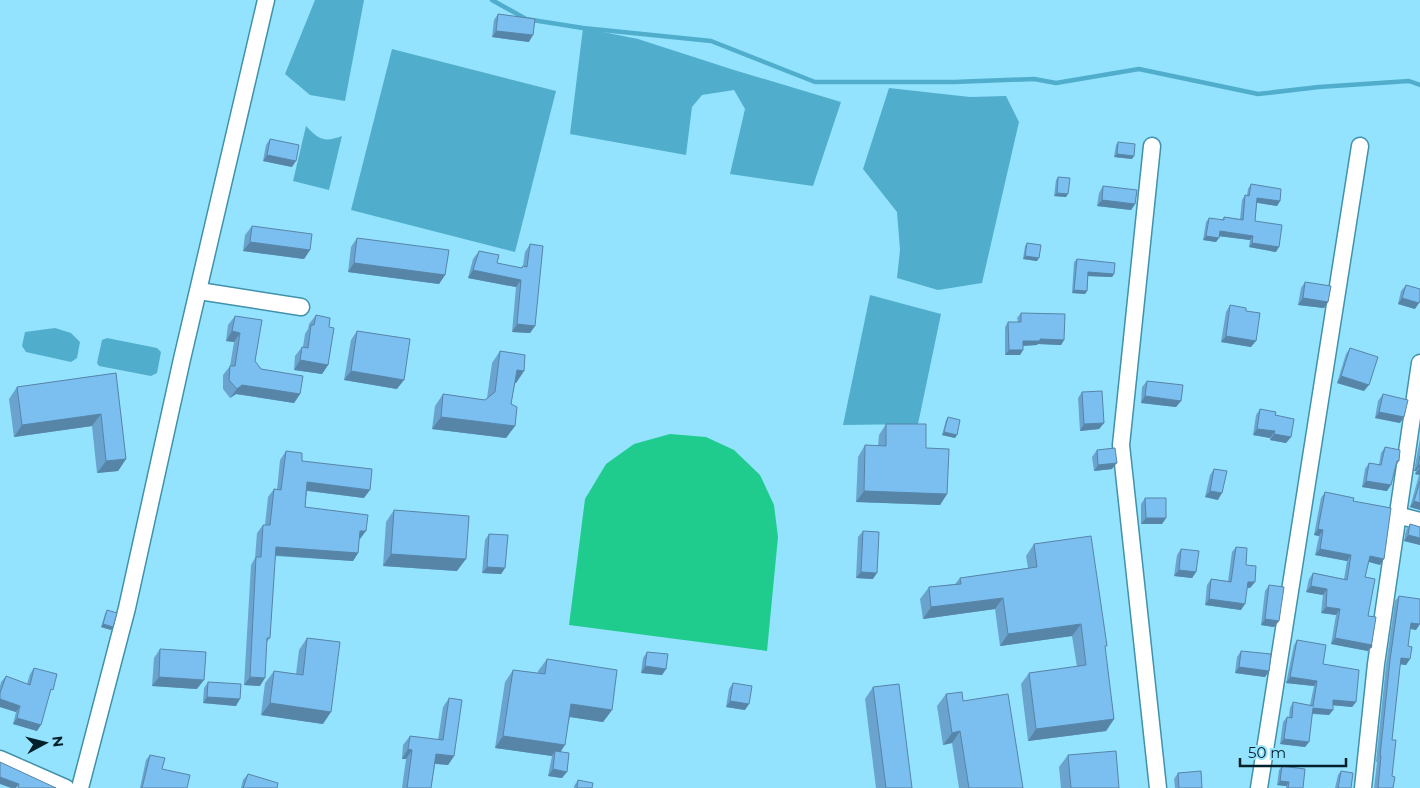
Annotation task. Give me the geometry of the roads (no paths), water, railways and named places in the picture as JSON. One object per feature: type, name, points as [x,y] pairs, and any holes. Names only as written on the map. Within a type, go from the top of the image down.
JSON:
[{"type":"street","points":[[80,788],[126,608],[266,0]]},
{"type":"street","points":[[1152,146],[1121,445],[1158,788]]},
{"type":"street","points":[[1259,788],[1360,146]]},
{"type":"street","points":[[199,291],[301,307]]},
{"type":"street","points":[[1363,788],[1376,664],[1420,364]]},
{"type":"street","points":[[1397,515],[1420,521]]},
{"type":"street","points":[[1,764],[66,788]]},
{"type":"water","points":[[315,0],[364,0],[345,101],[310,95],[285,74]]},
{"type":"water","points":[[583,28],[638,39],[841,102],[813,186],[730,174],[745,109],[734,90],[702,95],[692,107],[686,155],[570,134]]},
{"type":"water","points":[[392,49],[556,91],[515,252],[351,210]]},
{"type":"water","points":[[889,88],[970,97],[1006,96],[1019,122],[982,283],[938,290],[897,278],[900,250],[897,212],[863,169]]},
{"type":"water","points":[[306,126],[318,137],[330,139],[342,136],[329,190],[293,181]]},
{"type":"water","points":[[870,295],[941,314],[918,424],[843,425]]},
{"type":"water","points":[[55,328],[71,333],[80,342],[77,358],[71,362],[26,352],[22,346],[25,332]]},
{"type":"water","points":[[107,338],[157,348],[161,352],[157,373],[151,376],[99,366],[97,363],[102,340]]},
{"type":"waterway","points":[[492,0],[526,19],[583,28],[711,41],[815,82],[954,82],[1034,79],[1056,83],[1139,69],[1258,94],[1319,87],[1409,81],[1420,85]]}]
